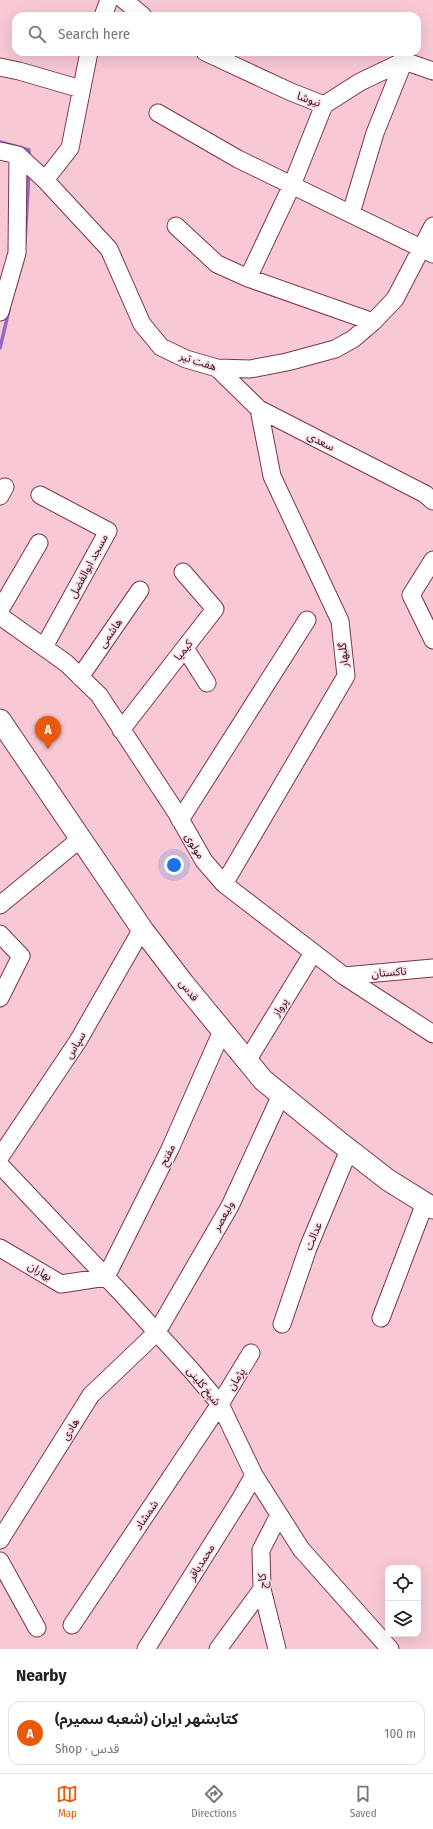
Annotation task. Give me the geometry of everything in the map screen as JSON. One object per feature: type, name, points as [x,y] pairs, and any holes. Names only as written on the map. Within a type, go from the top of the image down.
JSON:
[{"type":"main road","name":"قدس","points":[[0,720],[142,928],[222,1032],[263,1080],[388,1180],[429,1206]]},
{"type":"street","points":[[104,12],[109,0]]},
{"type":"street","points":[[124,0],[138,12]]},
{"type":"street","points":[[30,167],[70,148],[88,56]]},
{"type":"street","name":"نیوشا","points":[[214,56],[291,92],[324,105],[360,82],[404,61]]},
{"type":"street","points":[[351,213],[375,133],[404,61],[433,71]]},
{"type":"street","points":[[0,67],[81,89]]},
{"type":"street","points":[[248,278],[292,185],[324,105]]},
{"type":"street","points":[[158,113],[238,159],[427,251]]},
{"type":"street","points":[[0,151],[30,167]]},
{"type":"street","points":[[0,312],[17,253],[30,167]]},
{"type":"street","name":"هفت تیر","points":[[30,167],[109,249],[142,324],[161,347],[186,359],[217,368],[250,369],[287,362],[335,349],[353,339],[373,322],[395,299],[427,251],[433,226]]},
{"type":"street","points":[[176,226],[217,264],[248,278],[373,322]]},
{"type":"street","name":"سعدی","points":[[217,368],[259,409],[425,494],[433,501]]},
{"type":"street","name":"گلبهار","points":[[224,884],[346,676],[340,621],[272,476],[259,409]]},
{"type":"street","name":"مسجد ابوالفضل","points":[[40,495],[108,531],[44,647]]},
{"type":"street","points":[[0,610],[40,543]]},
{"type":"street","points":[[433,560],[411,595],[433,640]]},
{"type":"street","name":"کیمیا","points":[[121,730],[215,609],[183,572]]},
{"type":"street","name":"هاشمی","points":[[80,677],[140,590]]},
{"type":"street","name":"مولوی","points":[[0,616],[66,663],[98,696],[180,820],[204,861],[224,884],[344,976],[433,1034]]},
{"type":"street","points":[[180,820],[307,620]]},
{"type":"street","points":[[185,648],[207,683]]},
{"type":"street","points":[[0,905],[80,839]]},
{"type":"street","name":"سپاس","points":[[0,1157],[78,1041],[142,928]]},
{"type":"street","points":[[0,934],[21,956],[0,998]]},
{"type":"street","name":"پرواز","points":[[247,1060],[313,953]]},
{"type":"street","name":"تاکستان","points":[[344,976],[433,968]]},
{"type":"street","name":"مفتح","points":[[106,1277],[170,1148],[222,1032]]},
{"type":"street","name":"ولیعصر","points":[[157,1332],[230,1206],[281,1095]]},
{"type":"street","name":"عدالت","points":[[282,1324],[308,1248],[349,1150]]},
{"type":"street","name":"شیخ کلینی","points":[[0,1165],[157,1332],[220,1404],[254,1475],[301,1549],[390,1649]]},
{"type":"street","points":[[381,1318],[429,1206]]},
{"type":"street","name":"بهاران","points":[[0,1248],[61,1284],[106,1277]]},
{"type":"street","name":"هادی","points":[[0,1540],[91,1395],[157,1332]]},
{"type":"street","name":"پژمان","points":[[220,1404],[251,1353]]},
{"type":"street","name":"شمشاد","points":[[72,1625],[220,1404]]},
{"type":"street","name":"محمدباقر","points":[[146,1649],[254,1475]]},
{"type":"street","name":"کاج","points":[[277,1649],[262,1589],[261,1550],[279,1515]]},
{"type":"street","points":[[0,1561],[37,1628]]},
{"type":"street","points":[[218,1649],[262,1589]]},
{"type":"waterway","points":[[0,142],[29,150],[29,158]]},
{"type":"waterway","points":[[25,242],[29,172]]},
{"type":"waterway","points":[[0,348],[9,310]]},
{"type":"place","name":"کتابشهر ایران (شعبه سمیرم)","points":[[48,749]]}]
